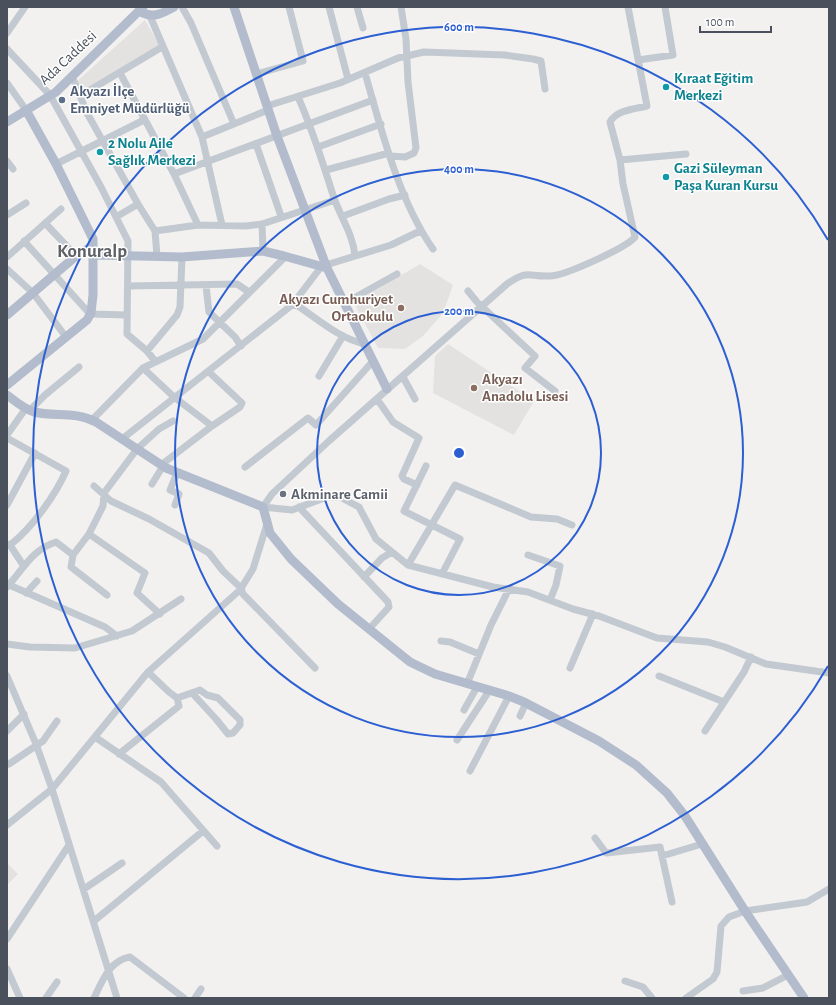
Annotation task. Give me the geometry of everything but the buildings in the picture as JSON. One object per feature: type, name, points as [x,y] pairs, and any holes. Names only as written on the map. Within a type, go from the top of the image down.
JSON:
[{"type":"main road","points":[[141,9],[150,16],[157,16],[174,7]]},
{"type":"main road","points":[[234,7],[277,136],[325,267],[345,303],[387,389]]},
{"type":"main road","name":"Ada Caddesi","points":[[7,122],[50,95],[72,76],[141,9]]},
{"type":"main road","points":[[7,385],[87,320],[90,314],[93,295],[93,239],[56,164],[26,110]]},
{"type":"main road","points":[[7,315],[76,256],[93,246]]},
{"type":"main road","points":[[94,255],[182,257],[263,252],[286,256],[325,267]]},
{"type":"main road","points":[[7,395],[28,409],[84,416],[162,466],[263,507],[270,533],[291,560],[338,604],[410,662],[435,674],[509,696],[526,703],[599,741],[636,765],[667,793],[685,816],[745,911],[788,975],[800,997]]},
{"type":"street","points":[[7,33],[25,7]]},
{"type":"street","points":[[182,7],[191,23],[234,124]]},
{"type":"street","points":[[256,74],[303,61],[289,7]]},
{"type":"street","points":[[329,7],[348,80]]},
{"type":"street","points":[[357,7],[362,28]]},
{"type":"street","points":[[326,170],[390,155],[405,156],[414,153],[416,148],[408,82],[406,39],[401,7]]},
{"type":"street","points":[[628,7],[647,106],[619,113],[613,117],[610,122],[620,160],[623,184],[635,237],[631,242],[614,251],[563,273],[550,276],[531,274],[518,276],[481,306],[377,398],[272,494],[263,507],[292,510],[327,497],[340,497],[359,507],[376,539],[408,565],[509,590],[528,592],[657,638],[708,642],[751,657],[766,664],[829,672]]},
{"type":"street","points":[[638,60],[674,55],[665,7]]},
{"type":"street","points":[[150,16],[162,47],[202,137],[222,225]]},
{"type":"street","points":[[80,96],[162,47]]},
{"type":"street","points":[[7,49],[50,95],[57,111],[82,150],[128,241],[129,286],[127,334],[147,351],[155,362]]},
{"type":"street","points":[[202,137],[268,108],[348,80],[398,58],[424,52],[505,55],[533,58],[541,61],[545,89]]},
{"type":"street","points":[[120,73],[174,174],[198,225]]},
{"type":"street","points":[[365,73],[390,155],[405,196],[420,231],[433,249]]},
{"type":"street","points":[[72,76],[80,96],[104,141],[138,204],[155,231],[157,256]]},
{"type":"street","points":[[7,83],[26,110]]},
{"type":"street","points":[[298,97],[310,124],[335,200],[354,245],[355,256]]},
{"type":"street","points":[[174,174],[373,100]]},
{"type":"street","points":[[56,164],[144,120]]},
{"type":"street","points":[[318,147],[381,124]]},
{"type":"street","points":[[256,144],[282,216]]},
{"type":"street","points":[[620,160],[686,154]]},
{"type":"street","points":[[7,161],[13,169]]},
{"type":"street","points":[[343,216],[389,199],[405,196]]},
{"type":"street","points":[[155,231],[198,225],[246,226],[262,224],[282,216],[335,200]]},
{"type":"street","points":[[7,215],[26,203]]},
{"type":"street","points":[[116,217],[138,204]]},
{"type":"street","points":[[7,257],[61,209]]},
{"type":"street","points":[[45,223],[76,256]]},
{"type":"street","points":[[262,224],[263,252]]},
{"type":"street","points":[[122,439],[174,397],[209,372],[292,305],[325,267],[391,245],[420,231]]},
{"type":"street","points":[[24,241],[90,314],[127,315]]},
{"type":"street","points":[[92,420],[143,368],[203,339],[286,256]]},
{"type":"street","points":[[147,351],[177,315],[180,307],[179,285],[182,257]]},
{"type":"street","points":[[7,270],[33,293],[66,337]]},
{"type":"street","points":[[345,303],[397,274]]},
{"type":"street","points":[[129,286],[206,286],[237,284],[249,292]]},
{"type":"street","points":[[206,286],[209,312],[241,346]]},
{"type":"street","points":[[468,291],[481,306],[535,356],[525,368],[555,392]]},
{"type":"street","points":[[292,305],[298,306],[342,336],[354,342],[365,344]]},
{"type":"street","points":[[319,376],[342,336]]},
{"type":"street","points":[[245,467],[308,418],[316,425],[373,361]]},
{"type":"street","points":[[23,565],[9,544],[19,538],[34,520],[61,482],[66,471],[7,436],[28,409],[79,367]]},
{"type":"street","points":[[143,368],[174,397],[212,426]]},
{"type":"street","points":[[152,484],[162,466],[212,426],[240,407],[242,403],[209,372]]},
{"type":"street","points":[[402,377],[415,399]]},
{"type":"street","points":[[377,398],[393,422],[419,438],[402,476],[404,479],[417,485]]},
{"type":"street","points":[[107,595],[72,567],[74,555],[89,534],[104,506],[104,493],[137,449],[159,429],[173,422]]},
{"type":"street","points":[[7,505],[35,453]]},
{"type":"street","points":[[426,466],[404,511],[460,539],[442,574]]},
{"type":"street","points":[[175,505],[179,494],[170,490],[177,473]]},
{"type":"street","points":[[408,565],[454,485],[531,517],[557,519],[572,525]]},
{"type":"street","points":[[94,486],[112,501],[149,519],[209,553],[223,571],[241,588],[243,594],[315,668]]},
{"type":"street","points":[[298,507],[388,602],[389,607],[369,629]]},
{"type":"street","points":[[7,825],[52,789],[148,672],[241,588],[252,569],[267,524]]},
{"type":"street","points":[[89,534],[145,573],[137,593],[160,614]]},
{"type":"street","points":[[74,555],[56,542],[48,545],[23,565],[8,586],[48,600],[105,626],[117,636]]},
{"type":"street","points":[[364,577],[382,558],[392,552]]},
{"type":"street","points":[[528,555],[560,566],[556,585],[550,600]]},
{"type":"street","points":[[26,593],[37,581]]},
{"type":"street","points":[[467,684],[479,654],[509,590]]},
{"type":"street","points":[[7,644],[69,649],[132,631],[181,600]]},
{"type":"street","points":[[570,668],[592,614]]},
{"type":"street","points":[[441,641],[450,642],[479,654]]},
{"type":"street","points":[[705,732],[751,657]]},
{"type":"street","points":[[119,754],[179,706],[177,698],[148,672]]},
{"type":"street","points":[[7,676],[36,744],[52,789],[118,998]]},
{"type":"street","points":[[659,676],[724,702]]},
{"type":"street","points":[[464,710],[477,687]]},
{"type":"street","points":[[177,698],[193,694],[200,690],[207,695],[218,698],[240,720],[240,725],[233,733],[228,734],[193,694]]},
{"type":"street","points":[[458,740],[489,691]]},
{"type":"street","points":[[470,771],[509,696]]},
{"type":"street","points":[[520,716],[526,703]]},
{"type":"street","points":[[7,731],[24,714]]},
{"type":"street","points":[[8,764],[36,744],[43,741],[57,721]]},
{"type":"street","points":[[95,737],[161,782],[217,846]]},
{"type":"street","points":[[94,921],[203,831]]},
{"type":"street","points":[[595,838],[606,853],[660,846],[672,902]]},
{"type":"street","points":[[7,939],[69,844]]},
{"type":"street","points":[[662,856],[702,844]]},
{"type":"street","points":[[84,889],[122,863]]},
{"type":"street","points":[[686,998],[713,979],[717,972],[720,959],[720,933],[723,922],[736,913],[807,902],[829,889]]},
{"type":"street","points":[[94,998],[109,969],[125,958],[130,957],[184,998]]},
{"type":"street","points":[[8,973],[20,998]]},
{"type":"street","points":[[743,991],[763,988],[788,975]]},
{"type":"street","points":[[625,980],[643,987],[652,998]]},
{"type":"street","points":[[46,998],[57,982]]},
{"type":"street","points":[[195,998],[201,989]]},
{"type":"shaded area","points":[[145,20],[160,46],[83,94],[75,83]]},
{"type":"shaded area","name":"Akyazı Cumhuriyet Ortaokulu","points":[[420,264],[453,285],[443,313],[423,336],[405,349],[378,348],[354,303]]},
{"type":"shaded area","name":"Akyazı Anadolu Lisesi","points":[[448,344],[534,401],[514,435],[433,393],[435,356]]},
{"type":"shaded area","points":[[7,863],[18,874],[7,885]]},
{"type":"place","name":"Kıraat Eğitim Merkezi","points":[[666,87]]},
{"type":"place","name":"Akyazı İlçe Emniyet Müdürlüğü","points":[[62,100]]},
{"type":"place","name":"2 Nolu Aile Sağlık Merkezi","points":[[100,152]]},
{"type":"place","name":"Gazi Süleyman Paşa Kuran Kursu","points":[[666,177]]},
{"type":"place","name":"Akyazı Cumhuriyet Ortaokulu","points":[[401,308]]},
{"type":"place","name":"Akyazı Anadolu Lisesi","points":[[474,388]]},
{"type":"place","name":"Akminare Camii","points":[[283,494]]},
{"type":"district","name":"Konuralp","points":[[92,251]]}]
